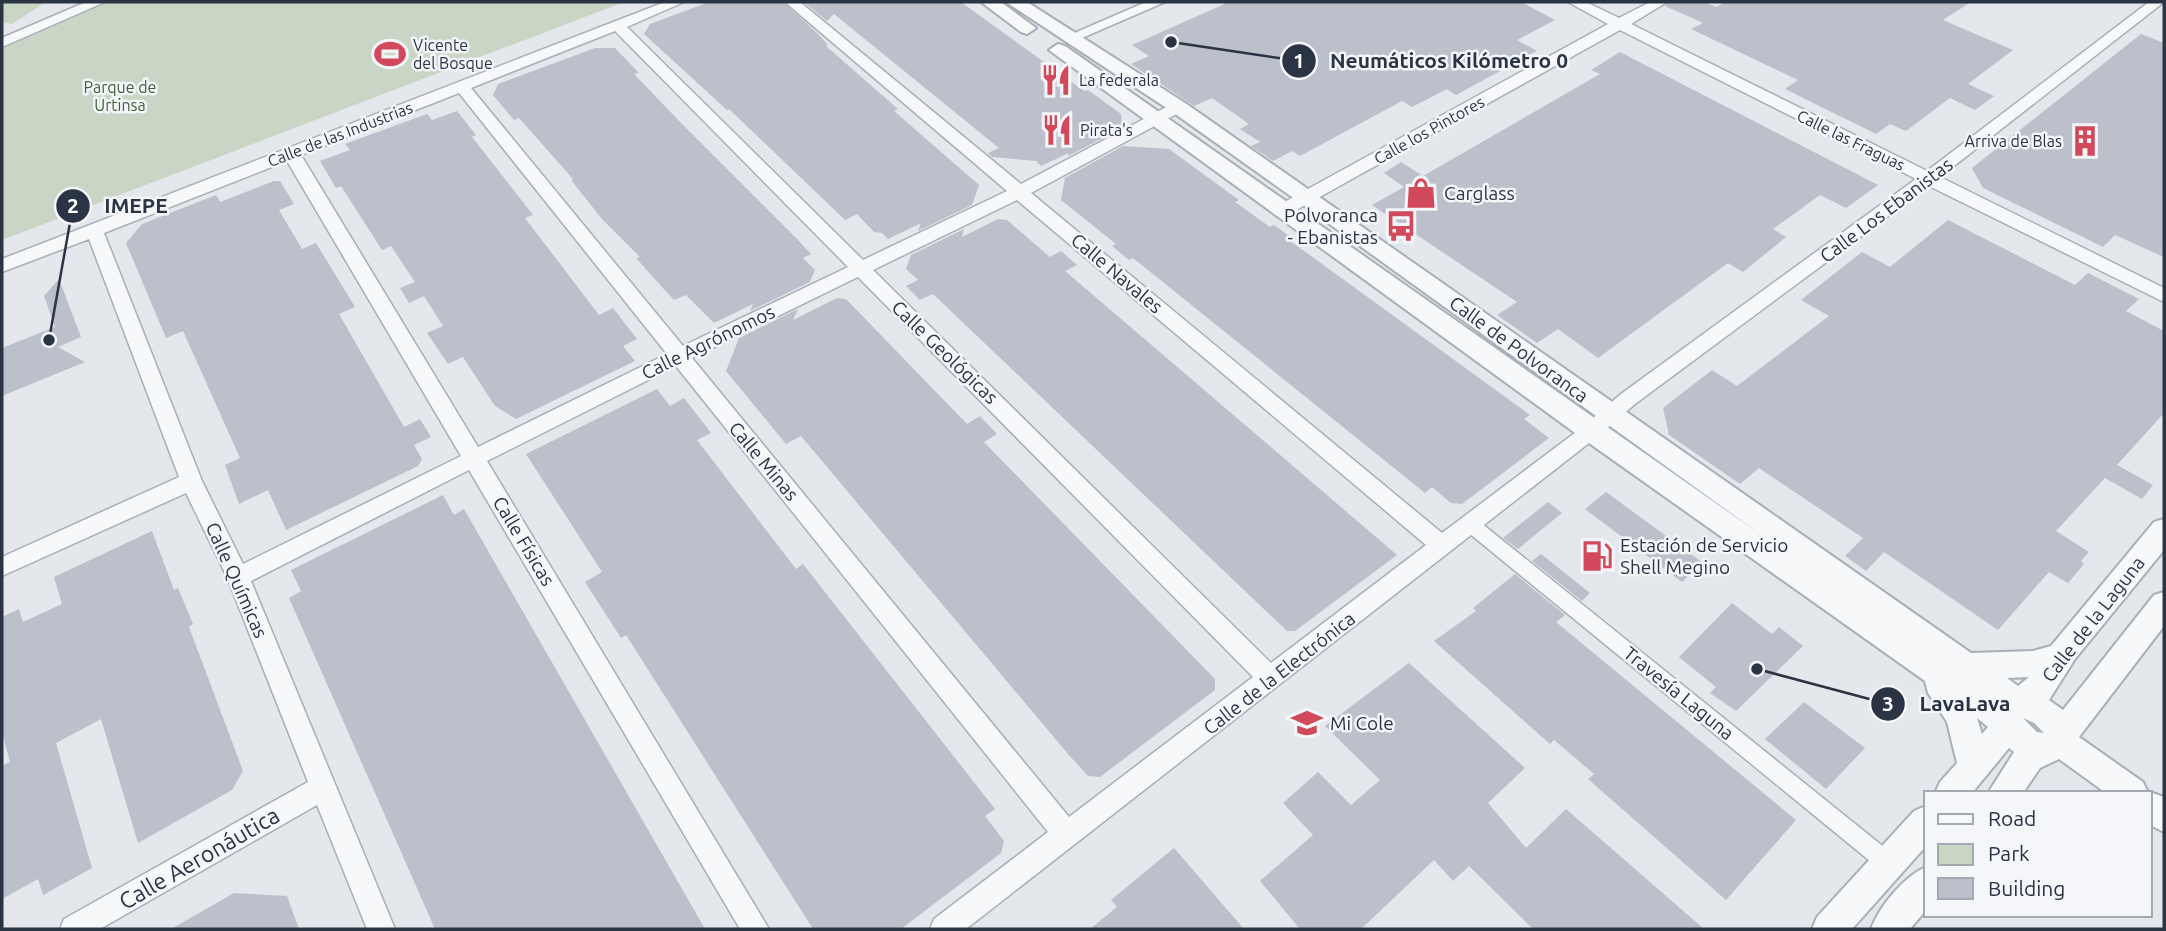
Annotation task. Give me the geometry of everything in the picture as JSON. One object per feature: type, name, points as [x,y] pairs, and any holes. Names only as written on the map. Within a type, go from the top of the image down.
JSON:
[{"type":"street","points":[[2,43],[98,2]]},
{"type":"street","name":"Calle de las Industrias","points":[[2,266],[677,2]]},
{"type":"street","name":"Calle Navales","points":[[792,2],[1442,546]]},
{"type":"street","name":"Calle de Polvoranca","points":[[990,2],[1283,210],[1966,666],[2012,717]]},
{"type":"street","name":"Calle de Polvoranca","points":[[1015,2],[1178,107],[1307,197],[1601,423],[1925,665],[2012,717]]},
{"type":"street","points":[[1070,38],[1158,2]]},
{"type":"street","name":"Calle las Fraguas","points":[[1575,2],[2164,296]]},
{"type":"street","name":"Calle los Pintores","points":[[1283,210],[1660,2]]},
{"type":"street","name":"Calle Los Ebanistas","points":[[1601,423],[1628,399],[1929,178],[2158,2]]},
{"type":"street","name":"Calle Geológicas","points":[[618,26],[1271,679]]},
{"type":"street","name":"Calle Minas","points":[[461,86],[1067,835]]},
{"type":"street","name":"Calle Agrónomos","points":[[238,577],[678,357],[1019,192],[1178,107]]},
{"type":"street","name":"Calle Físicas","points":[[291,153],[755,929]]},
{"type":"street","name":"Calle Químicas","points":[[94,230],[191,481],[238,577],[381,929]]},
{"type":"street","name":"Calle de la Electrónica","points":[[944,929],[1601,423]]},
{"type":"street","points":[[2,567],[191,481]]},
{"type":"street","name":"Travesía Laguna","points":[[1470,524],[1888,863]]},
{"type":"street","name":"Calle de la Laguna","points":[[1953,791],[2012,717],[2038,690],[2061,656],[2164,530]]},
{"type":"street","points":[[2005,791],[2029,758],[2055,742],[2164,604]]},
{"type":"street","points":[[1966,666],[2033,664],[2061,656]]},
{"type":"street","name":"Calle de Polvoranca","points":[[1925,665],[1955,704],[1970,740],[1973,767]]},
{"type":"street","points":[[2012,717],[2020,739],[2055,742],[2129,791]]},
{"type":"street","name":"Calle Aeronáutica","points":[[74,929],[324,787]]},
{"type":"street","points":[[1829,929],[1924,824]]},
{"type":"street","points":[[1888,929],[1924,886]]},
{"type":"green space","points":[[2,2],[46,2],[12,24],[2,22]]},
{"type":"green space","name":"Parque de Urtinsa","points":[[107,2],[624,2],[2,240],[2,45]]},
{"type":"building","points":[[709,2],[783,2],[817,33],[828,45],[826,46],[898,109],[894,111],[979,185],[972,205],[918,231],[921,223],[888,239],[882,233],[874,232],[857,214],[845,220],[729,109],[644,34],[650,24]]},
{"type":"building","points":[[804,2],[961,2],[1084,91],[1088,90],[1121,114],[1122,128],[1068,156],[1069,153],[1041,166],[1036,161],[992,157],[988,153],[999,148],[834,14],[827,21]]},
{"type":"building","points":[[1229,2],[1521,2],[1555,20],[1517,40],[1537,51],[1456,95],[1447,89],[1412,107],[1402,101],[1300,156],[1292,151],[1273,161],[1251,146],[1260,142],[1240,129],[1249,124],[1212,98],[1194,106],[1131,64],[1149,56],[1132,45]]},
{"type":"building","points":[[1669,2],[1704,2],[1716,7],[1726,2],[1971,2],[1943,20],[2013,50],[1968,84],[1994,96],[1975,110],[1950,98],[1906,131],[1890,124],[1876,134],[1785,89],[1798,80],[1691,29],[1703,23],[1665,6]]},
{"type":"building","name":"Arriva de Blas","points":[[2141,34],[2164,43],[2164,257],[2115,235],[2103,247],[1983,188],[1972,168]]},
{"type":"building","points":[[595,48],[615,48],[639,73],[634,74],[811,254],[803,258],[815,270],[810,282],[750,311],[753,304],[714,323],[686,295],[674,300],[661,286],[636,258],[640,257],[602,219],[571,180],[573,179],[519,118],[514,120],[493,95],[498,84]]},
{"type":"building","points":[[1620,52],[1878,185],[1846,208],[1820,195],[1773,229],[1786,237],[1743,272],[1728,263],[1598,358],[1558,329],[1537,343],[1497,315],[1517,302],[1372,205],[1404,187],[1384,173],[1401,162],[1423,176],[1600,74],[1591,70]]},
{"type":"building","points":[[457,111],[476,135],[472,137],[533,215],[525,218],[599,315],[613,308],[637,339],[623,346],[635,361],[516,419],[495,406],[463,357],[448,364],[427,333],[443,326],[424,296],[409,303],[400,288],[415,282],[391,246],[382,250],[341,186],[336,188],[320,161],[350,150],[345,144],[427,114],[432,120]]},
{"type":"building","points":[[1123,146],[1169,149],[1239,200],[1235,202],[1270,227],[1274,225],[1292,238],[1289,240],[1530,415],[1524,419],[1549,438],[1462,504],[1451,503],[1432,487],[1425,493],[1133,258],[1129,260],[1112,246],[1116,244],[1061,200],[1065,178]]},
{"type":"building","points":[[280,181],[294,204],[279,210],[302,249],[316,243],[355,307],[339,314],[404,427],[420,419],[431,437],[414,445],[422,459],[418,466],[286,530],[268,490],[239,504],[225,465],[240,458],[183,331],[166,338],[126,243],[142,224],[216,195],[220,202]]},
{"type":"building","points":[[998,219],[1007,220],[1050,257],[1061,251],[1077,265],[1065,271],[1397,555],[1295,631],[1287,631],[933,294],[920,300],[906,286],[918,280],[906,269],[911,255],[964,229],[962,237]]},
{"type":"building","points":[[1948,220],[2075,285],[2088,273],[2139,299],[2126,311],[2164,331],[2164,413],[2117,465],[2153,485],[2142,499],[2105,478],[2056,531],[2089,552],[2081,561],[2084,564],[2068,583],[2049,572],[1998,630],[1884,552],[1866,571],[1845,556],[1863,538],[1759,468],[1740,484],[1669,435],[1663,408],[1712,370],[1737,386],[1829,316],[1801,300],[1839,270],[1862,252],[1890,267]]},
{"type":"building","points":[[59,279],[81,337],[58,347],[85,362],[2,396],[2,348],[55,327],[44,296]]},
{"type":"building","points":[[837,298],[846,299],[967,424],[980,416],[997,434],[984,442],[1215,679],[1215,690],[1100,777],[1088,776],[1068,754],[801,436],[786,444],[726,371],[739,338],[798,309],[793,320]]},
{"type":"building","points":[[657,389],[670,406],[684,398],[711,433],[697,440],[796,569],[803,564],[995,809],[985,816],[1004,841],[1001,853],[901,929],[813,929],[626,635],[621,638],[585,582],[602,572],[526,454]]},
{"type":"building","points":[[1606,492],[1703,563],[1682,582],[1585,509]]},
{"type":"building","points":[[443,495],[454,515],[464,509],[705,929],[435,929],[289,598],[301,591],[291,570]]},
{"type":"building","points":[[1548,502],[1562,513],[1518,549],[1503,538]]},
{"type":"building","points":[[152,531],[174,590],[178,588],[193,624],[189,627],[243,771],[232,790],[138,843],[101,719],[56,743],[92,868],[43,895],[38,879],[2,899],[2,766],[10,762],[2,732],[2,617],[19,609],[23,622],[62,604],[54,577]]},
{"type":"building","points":[[1541,554],[1590,593],[1582,601],[1532,561]]},
{"type":"building","points":[[1515,574],[1565,615],[1556,622],[1796,820],[1726,900],[1588,779],[1594,774],[1554,740],[1550,744],[1434,641],[1476,611],[1473,608]]},
{"type":"building","points":[[1732,603],[1772,634],[1779,627],[1803,646],[1736,711],[1710,693],[1716,687],[1679,657]]},
{"type":"building","points":[[1409,663],[1525,768],[1488,803],[1526,848],[1566,809],[1704,929],[1533,929],[1469,866],[1453,881],[1434,860],[1361,929],[1300,929],[1260,881],[1313,835],[1283,803],[1318,772],[1351,805],[1380,780],[1325,726]]},
{"type":"building","points":[[1804,702],[1865,748],[1826,789],[1765,739]]},
{"type":"building","points":[[1174,848],[1244,929],[1090,929],[1117,907],[1111,900]]},
{"type":"building","points":[[234,893],[287,896],[299,929],[171,929]]},
{"type":"place","name":"Neumáticos Kilómetro 0","points":[[1171,42]]},
{"type":"place","name":"Vicente del Bosque","points":[[390,54]]},
{"type":"place","name":"La federala","points":[[1056,80]]},
{"type":"place","name":"Pirata's","points":[[1057,130]]},
{"type":"place","name":"Arriva de Blas","points":[[2085,141]]},
{"type":"place","name":"Carglass","points":[[1421,193]]},
{"type":"place","name":"Polvoranca - Ebanistas","points":[[1401,226]]},
{"type":"place","name":"IMEPE","points":[[49,340]]},
{"type":"place","name":"Estación de Servicio Shell Megino","points":[[1597,556]]},
{"type":"place","name":"LavaLava","points":[[1757,669]]},
{"type":"place","name":"Mi Cole","points":[[1307,723]]}]
